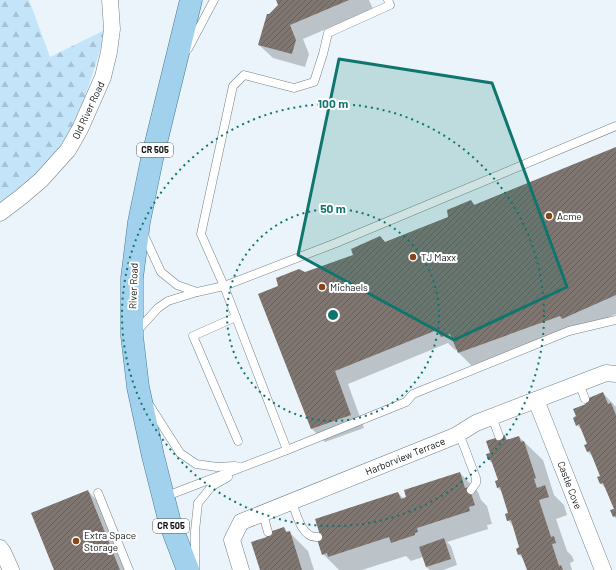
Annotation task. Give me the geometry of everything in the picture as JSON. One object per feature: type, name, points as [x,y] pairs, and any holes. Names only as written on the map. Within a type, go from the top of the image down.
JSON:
[{"type":"main road","name":"River Road","points":[[188,570],[170,523],[163,498],[138,387],[132,336],[132,278],[138,222],[191,0]]},
{"type":"street","name":"Old River Road","points":[[0,213],[21,198],[41,180],[68,150],[80,129],[103,77],[109,52],[112,29],[110,0]]},
{"type":"street","name":"Harborview Terrace","points":[[241,570],[232,540],[241,522],[454,436],[476,423],[606,373],[616,374]]},
{"type":"street","name":"Castle Cove","points":[[536,400],[603,570]]},
{"type":"street","points":[[0,548],[6,567]]},
{"type":"lane","points":[[172,77],[214,0]]},
{"type":"lane","points":[[287,450],[224,286],[201,234],[233,86],[244,75],[294,88],[314,82],[328,33],[390,5],[388,0]]},
{"type":"lane","points":[[132,336],[158,308],[168,301],[224,286],[336,243],[616,126]]},
{"type":"lane","points":[[138,222],[161,272],[177,285],[197,292]]},
{"type":"lane","points":[[236,317],[193,336],[238,441]]},
{"type":"lane","points":[[163,498],[406,402],[413,394],[569,331],[616,320]]},
{"type":"lane","points":[[579,383],[585,399]]},
{"type":"lane","points":[[138,387],[180,453],[196,464],[217,467],[242,467]]},
{"type":"lane","points":[[492,417],[499,436]]},
{"type":"lane","points":[[459,433],[476,478],[476,483],[471,490]]},
{"type":"lane","points":[[195,570],[195,531],[198,503],[212,486],[234,474],[242,467]]},
{"type":"lane","points":[[98,493],[129,570]]},
{"type":"lane","points":[[292,502],[300,524],[307,533],[314,538],[318,537]]},
{"type":"lane","points":[[263,514],[268,532]]},
{"type":"highlighted area","points":[[339,59],[492,83],[567,287],[454,340],[298,255]]},
{"type":"green space","points":[[0,0],[29,0],[50,57],[107,29],[68,150],[0,213]]},
{"type":"building","points":[[276,0],[349,0],[290,25],[296,40],[292,54],[258,45],[267,14],[269,14],[278,5]]},
{"type":"building","points":[[616,147],[616,295],[562,319],[560,316],[458,353],[450,334],[441,337],[437,330],[335,371],[351,415],[311,429],[258,294],[278,286],[276,278],[299,269],[305,272],[353,255],[351,249],[380,236],[385,242],[448,217],[447,210],[471,200],[474,205]]},
{"type":"building","points":[[603,392],[608,404],[611,403],[616,415],[616,516],[613,517],[610,510],[614,509],[603,483],[600,484],[597,477],[600,476],[590,451],[587,452],[584,445],[587,444],[579,424],[576,426],[573,418],[576,416],[573,409],[586,404],[584,400]]},
{"type":"building","points":[[505,435],[506,440],[519,436],[521,442],[524,441],[536,478],[534,479],[537,488],[545,485],[549,497],[539,500],[551,537],[554,536],[556,543],[552,544],[559,566],[561,565],[563,570],[527,570],[521,554],[518,555],[516,549],[519,547],[511,520],[507,521],[505,514],[508,513],[500,487],[497,488],[495,481],[498,480],[491,460],[488,460],[486,454],[490,453],[486,441]]},
{"type":"building","points":[[460,472],[465,488],[469,487],[475,505],[469,507],[470,511],[417,528],[418,532],[415,533],[415,535],[391,543],[389,537],[328,557],[327,553],[322,555],[316,536],[320,535],[315,519],[398,492],[401,499],[406,497],[404,490]]},
{"type":"building","name":"Extra Space Storage","points":[[88,490],[120,570],[54,570],[31,513]]},
{"type":"building","points":[[284,527],[286,532],[290,531],[302,570],[260,570],[251,542],[267,537],[266,533]]},
{"type":"building","points":[[444,538],[451,559],[426,567],[419,547]]},
{"type":"place","name":"Acme","points":[[549,216]]},
{"type":"place","name":"TJ Maxx","points":[[413,257]]},
{"type":"place","name":"Michaels","points":[[322,287]]},
{"type":"place","name":"Extra Space Storage","points":[[76,541]]}]
